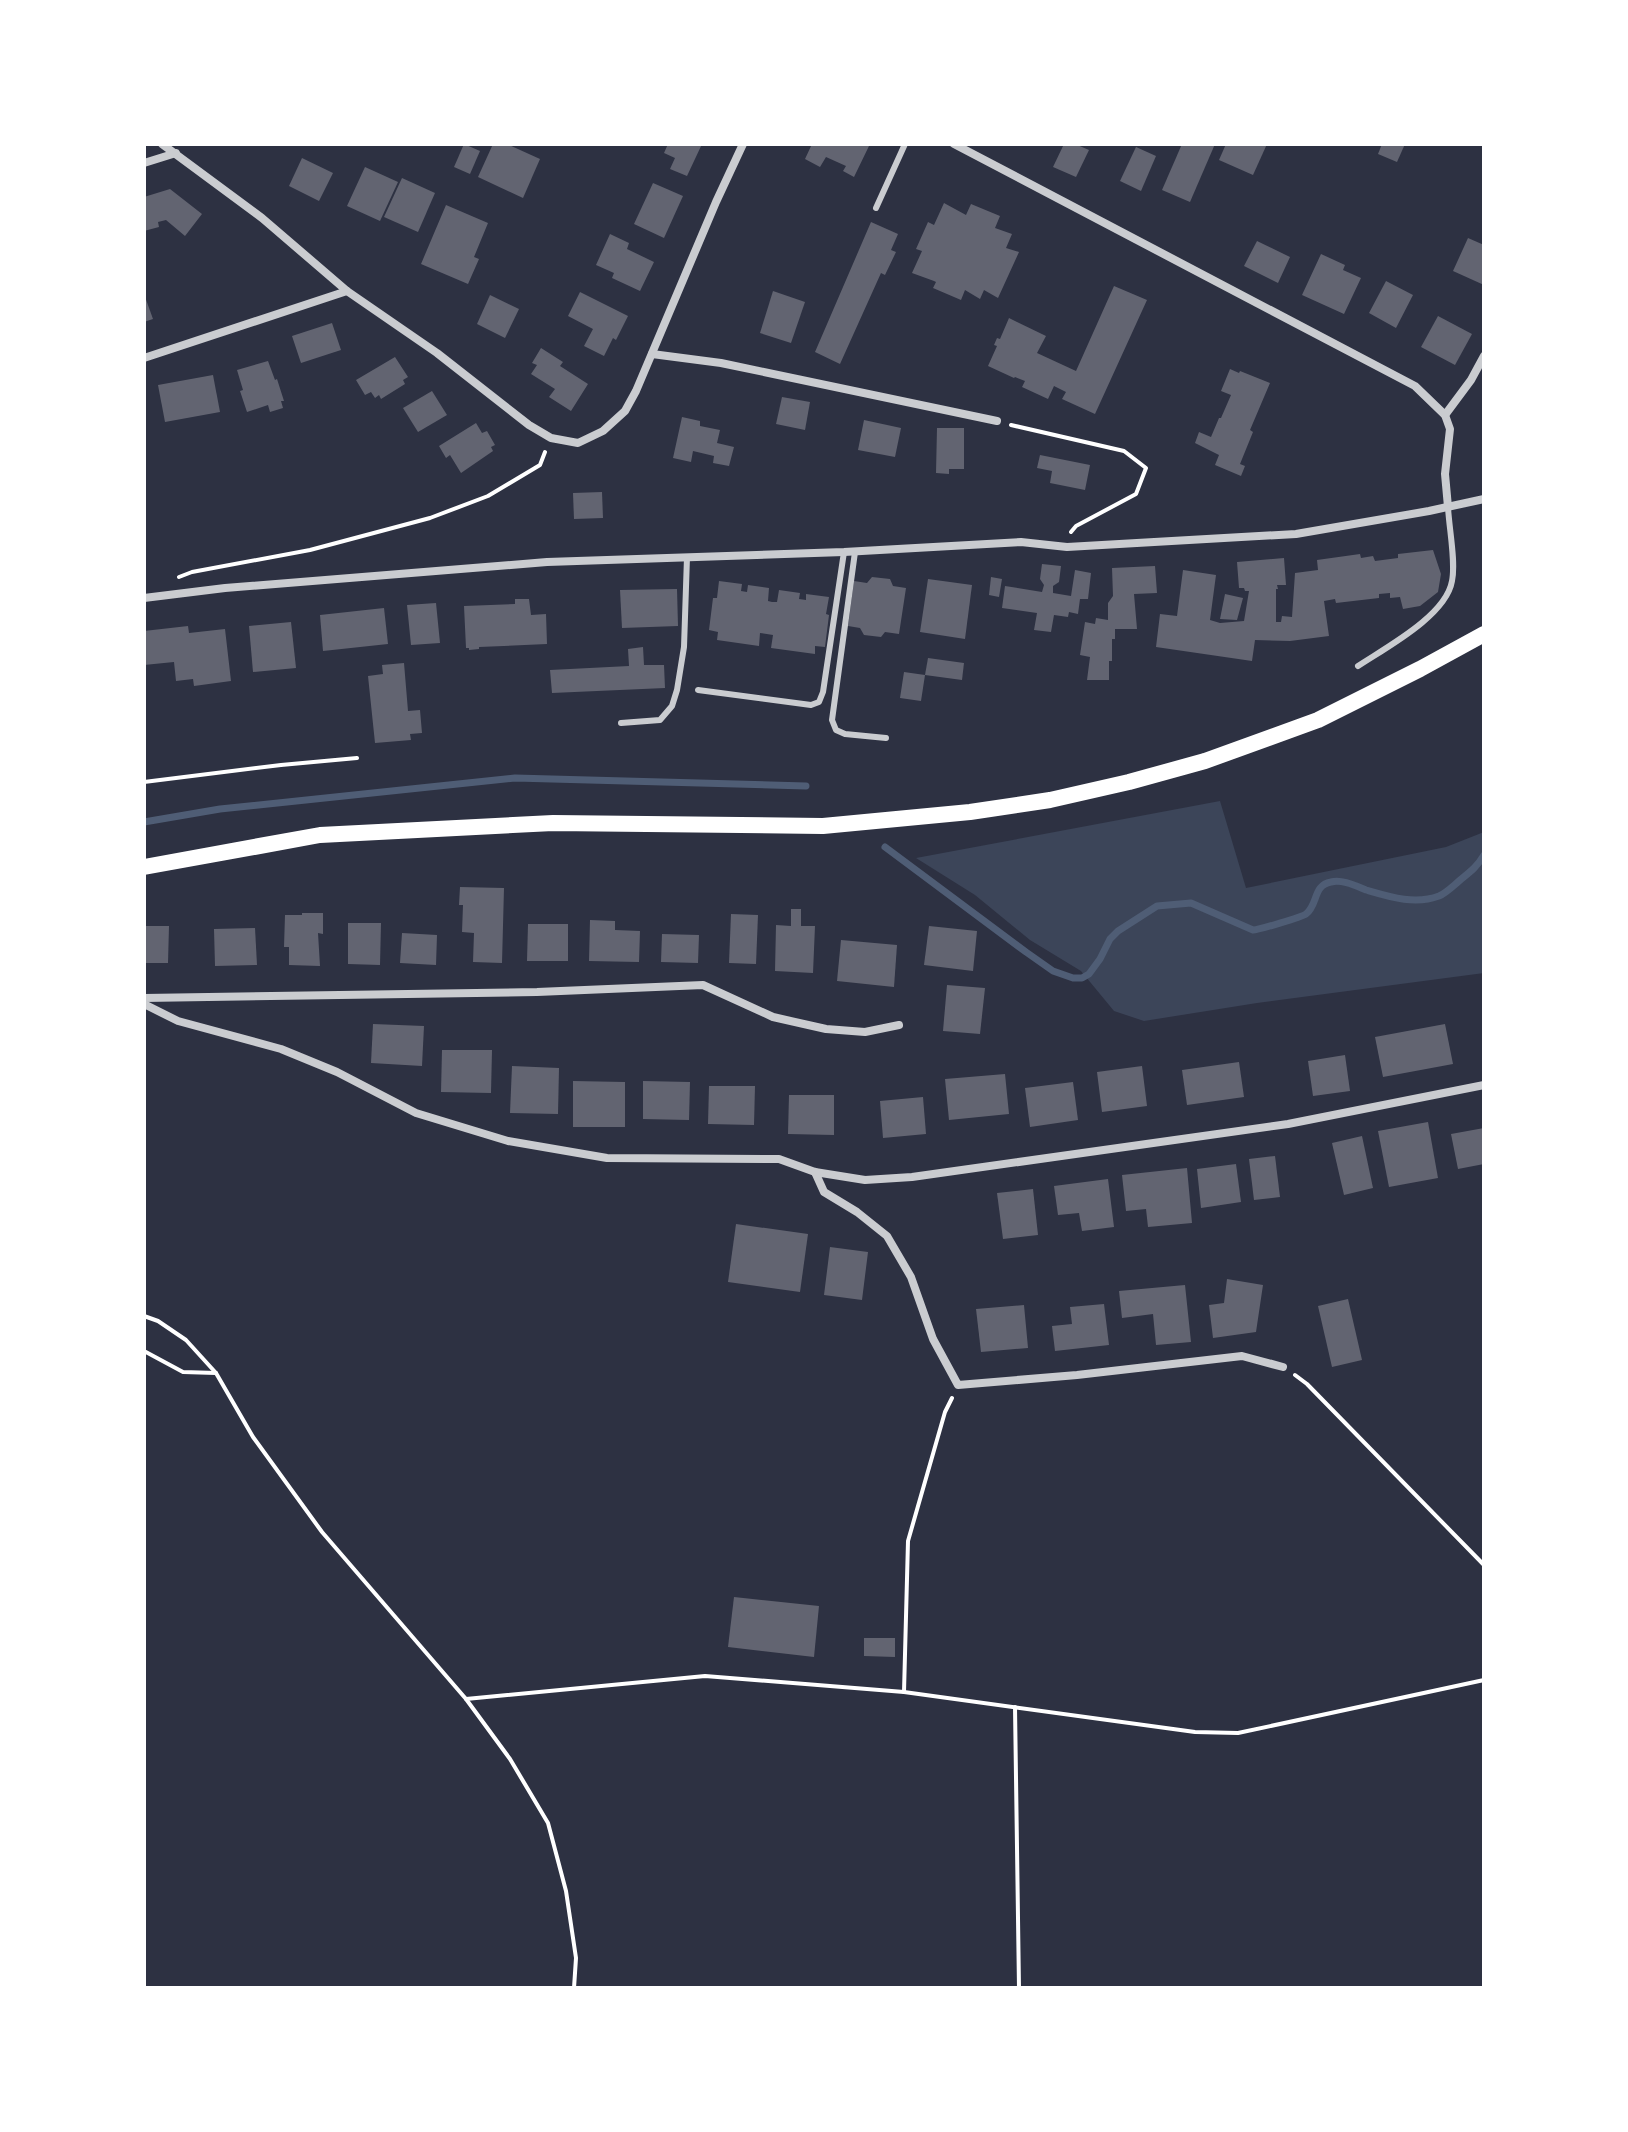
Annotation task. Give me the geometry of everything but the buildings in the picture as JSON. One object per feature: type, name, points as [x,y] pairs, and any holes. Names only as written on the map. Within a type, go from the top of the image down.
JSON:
[{"type":"main road","points":[[144,867],[320,835],[553,823],[823,826],[970,812],[1050,800],[1205,761],[1318,720],[1484,634]]},
{"type":"street","points":[[162,144],[262,218],[347,291],[437,353],[529,425],[551,438],[578,443],[603,431],[625,411],[743,144]]},
{"type":"street","points":[[954,144],[1415,386],[1445,415],[1450,429],[1445,474],[1448,507]]},
{"type":"street","points":[[144,163],[176,153]]},
{"type":"street","points":[[144,358],[347,291]]},
{"type":"street","points":[[652,354],[721,363],[997,421]]},
{"type":"street","points":[[1445,415],[1484,356]]},
{"type":"street","points":[[144,598],[547,562],[855,552],[1021,542],[1058,546],[1296,534],[1484,499]]},
{"type":"street","points":[[144,1001],[703,985],[773,1017],[826,1029],[865,1032],[899,1025]]},
{"type":"street","points":[[144,1001],[178,1021],[281,1049],[337,1072],[416,1113],[508,1141],[607,1158],[779,1159],[815,1172],[865,1180],[912,1177],[1288,1124],[1484,1085]]},
{"type":"street","points":[[815,1172],[824,1192],[857,1212],[887,1236],[911,1277],[933,1339],[958,1385],[1242,1356],[1283,1367]]},
{"type":"lane","points":[[876,208],[905,144]]},
{"type":"lane","points":[[1358,666],[1429,616],[1446,597],[1452,582],[1448,507]]},
{"type":"lane","points":[[698,690],[811,705],[819,702],[844,552]]},
{"type":"lane","points":[[855,552],[832,720],[836,730],[845,734],[886,738]]},
{"type":"lane","points":[[621,723],[660,720],[672,706],[684,647],[687,557]]},
{"type":"path","points":[[997,421],[1124,451],[1146,468],[1136,494],[1076,526],[1058,546]]},
{"type":"path","points":[[168,581],[192,572],[310,550],[430,518],[488,496],[540,465],[551,438]]},
{"type":"path","points":[[144,782],[357,758]]},
{"type":"path","points":[[144,1316],[158,1321],[186,1340],[216,1373],[253,1437],[322,1532],[466,1699],[510,1759],[548,1823],[566,1891],[576,1958],[574,1988]]},
{"type":"path","points":[[144,1351],[183,1372],[216,1373]]},
{"type":"path","points":[[1283,1367],[1307,1384],[1484,1565]]},
{"type":"path","points":[[904,1692],[908,1541],[945,1412],[958,1385]]},
{"type":"path","points":[[466,1699],[705,1676],[904,1692],[1195,1732],[1238,1733],[1484,1680]]},
{"type":"path","points":[[1015,1707],[1019,1988]]},
{"type":"shaded area","points":[[1220,801],[1246,888],[1446,847],[1484,832],[1484,973],[1144,1021],[1114,1011],[1081,971],[1030,940],[975,895],[916,858]]},
{"type":"waterway","points":[[144,822],[220,809],[515,778],[806,786]]},
{"type":"waterway","points":[[885,847],[1053,971],[1073,978],[1089,974],[1110,939],[1157,906],[1191,903],[1253,930],[1306,914],[1321,887],[1335,881],[1402,899],[1430,899],[1447,891],[1470,872],[1484,855]]}]
